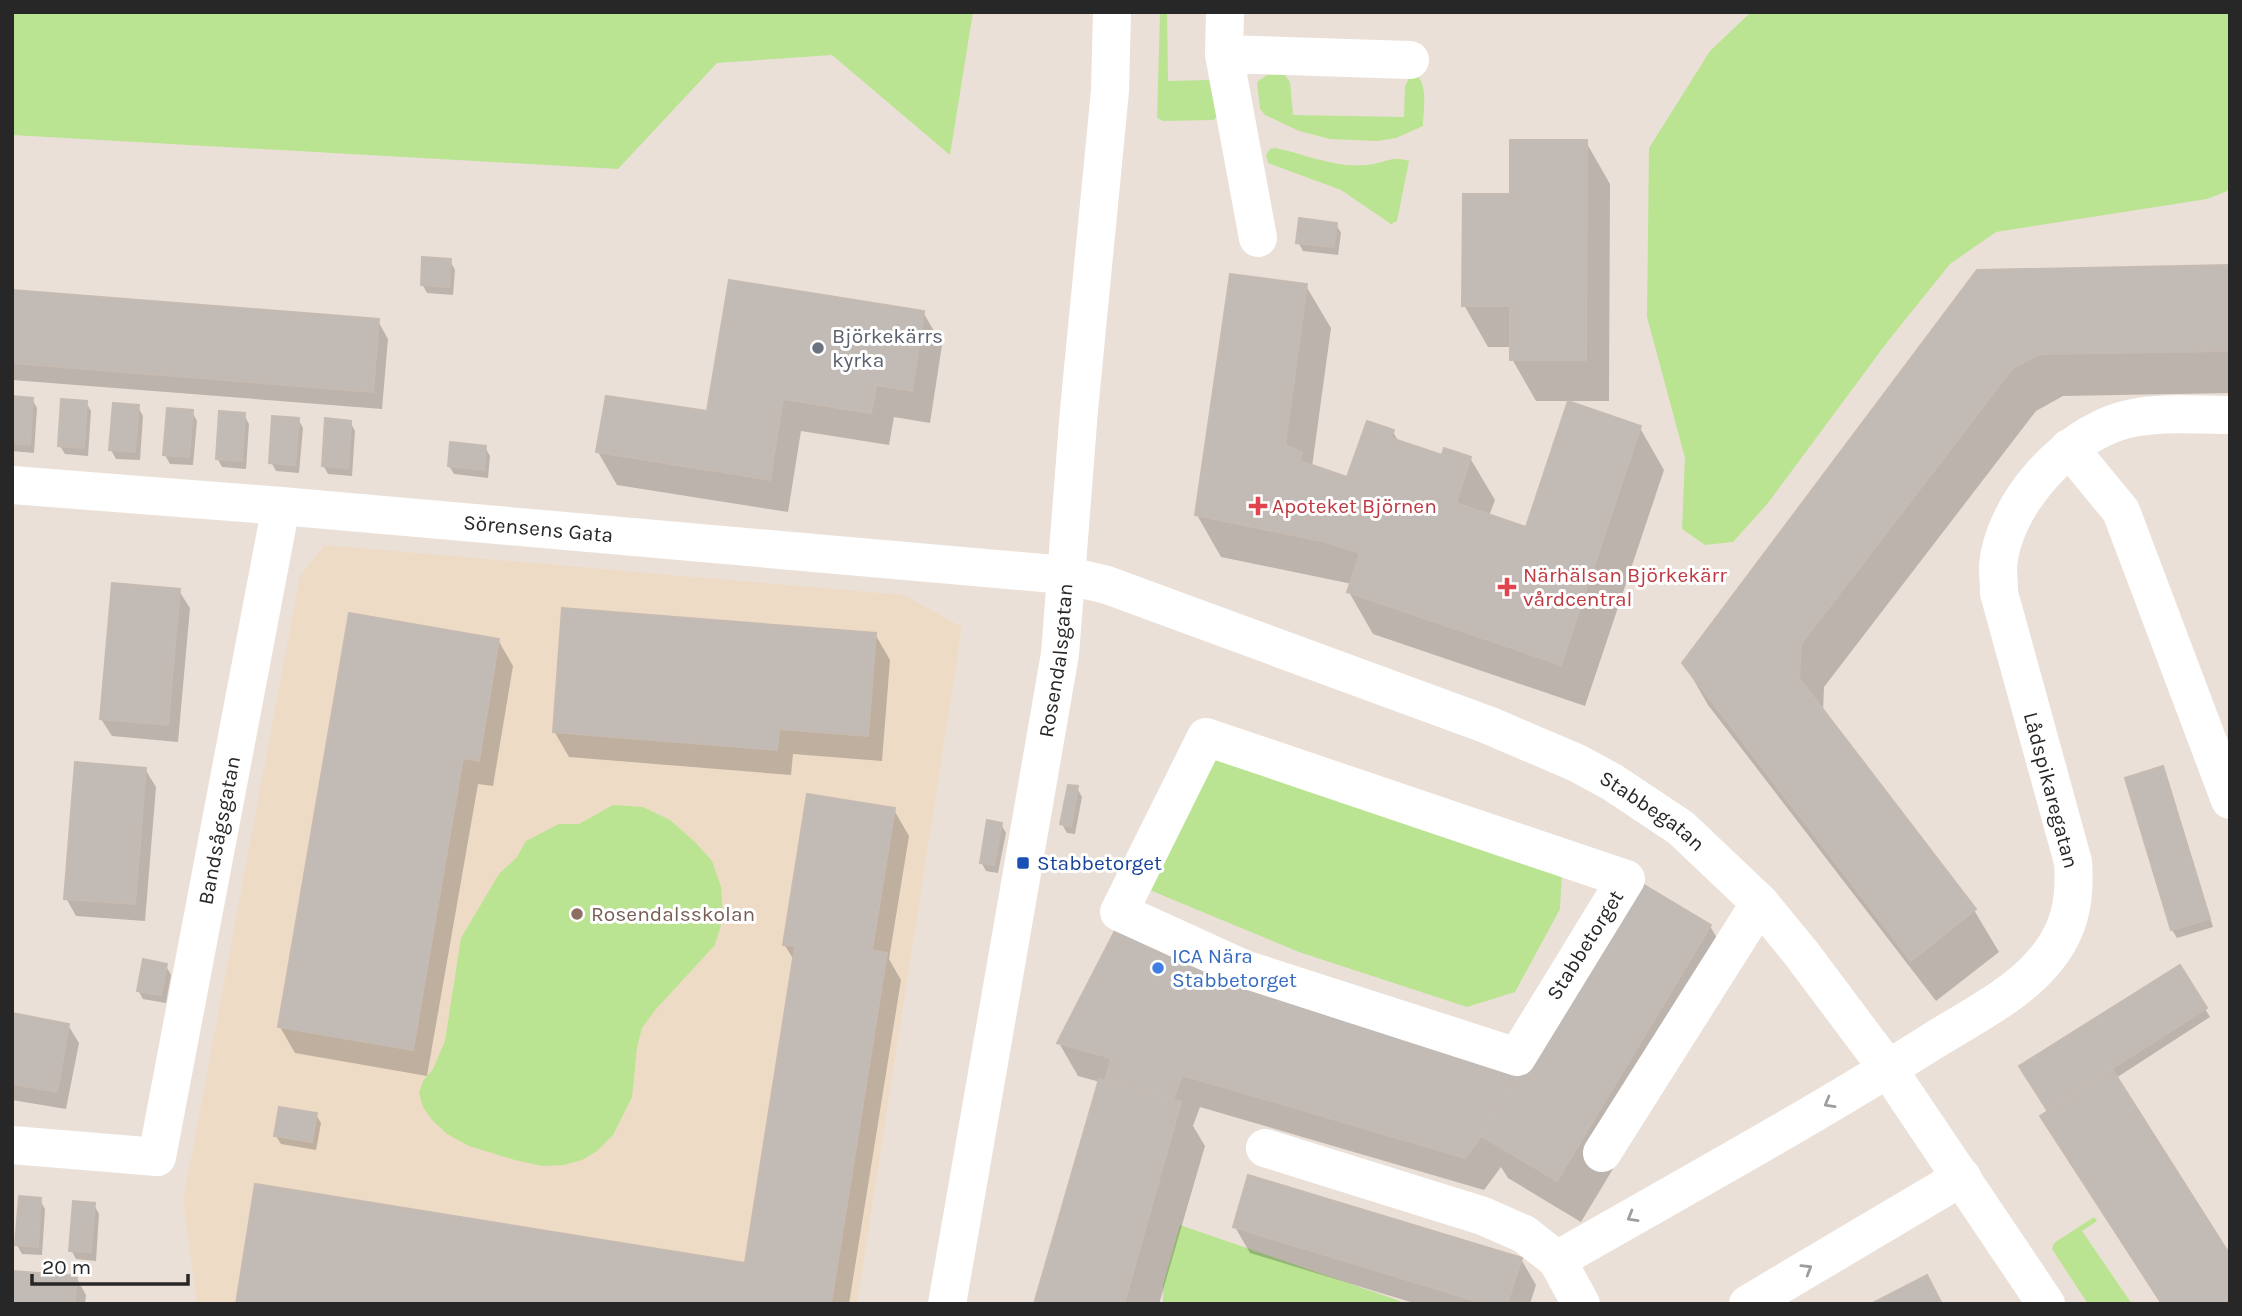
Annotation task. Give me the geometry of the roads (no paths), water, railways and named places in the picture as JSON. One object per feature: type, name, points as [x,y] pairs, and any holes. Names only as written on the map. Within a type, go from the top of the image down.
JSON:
[{"type":"street","name":"Rosendalsgatan","points":[[947,1304],[1018,883],[1060,654],[1065,575],[1104,168],[1112,12]]},
{"type":"street","points":[[1225,12],[1224,54],[1258,239]]},
{"type":"street","points":[[1224,54],[1410,60]]},
{"type":"street","name":"Lådspikaregatan","points":[[1556,1261],[1888,1069],[2024,983],[2057,945],[2069,918],[2075,888],[2073,862],[1999,593],[1998,565],[2008,531],[2022,501],[2040,475],[2069,448],[2092,432],[2123,421],[2152,415],[2230,415]]},
{"type":"street","points":[[2069,448],[2121,511],[2230,800]]},
{"type":"street","name":"Sörensens Gata","points":[[12,485],[1065,575]]},
{"type":"street","name":"Bandsågsgatan","points":[[12,1145],[157,1157],[281,506]]},
{"type":"street","name":"Stabbegatan","points":[[1065,575],[1107,585],[1488,725],[1577,763],[1639,798],[1681,828],[1760,903],[1801,953],[1888,1069],[2046,1304]]},
{"type":"street","name":"Stabbetorget","points":[[1206,737],[1626,879],[1517,1057],[1244,970],[1119,912],[1206,737]]},
{"type":"street","points":[[1602,1153],[1760,903]]},
{"type":"street","points":[[1265,1148],[1483,1216],[1524,1234],[1556,1261],[1581,1304]]},
{"type":"street","points":[[1748,1304],[1962,1177]]},
{"type":"place","name":"Björkekärrs kyrka","points":[[818,348]]},
{"type":"place","name":"Apoteket Björnen","points":[[1258,506]]},
{"type":"place","name":"Närhälsan Björkekärr vårdcentral","points":[[1507,587]]},
{"type":"place","name":"Stabbetorget","points":[[1023,863]]},
{"type":"place","name":"Rosendalsskolan","points":[[577,914]]},
{"type":"place","name":"ICA Nära Stabbetorget","points":[[1158,968]]}]
